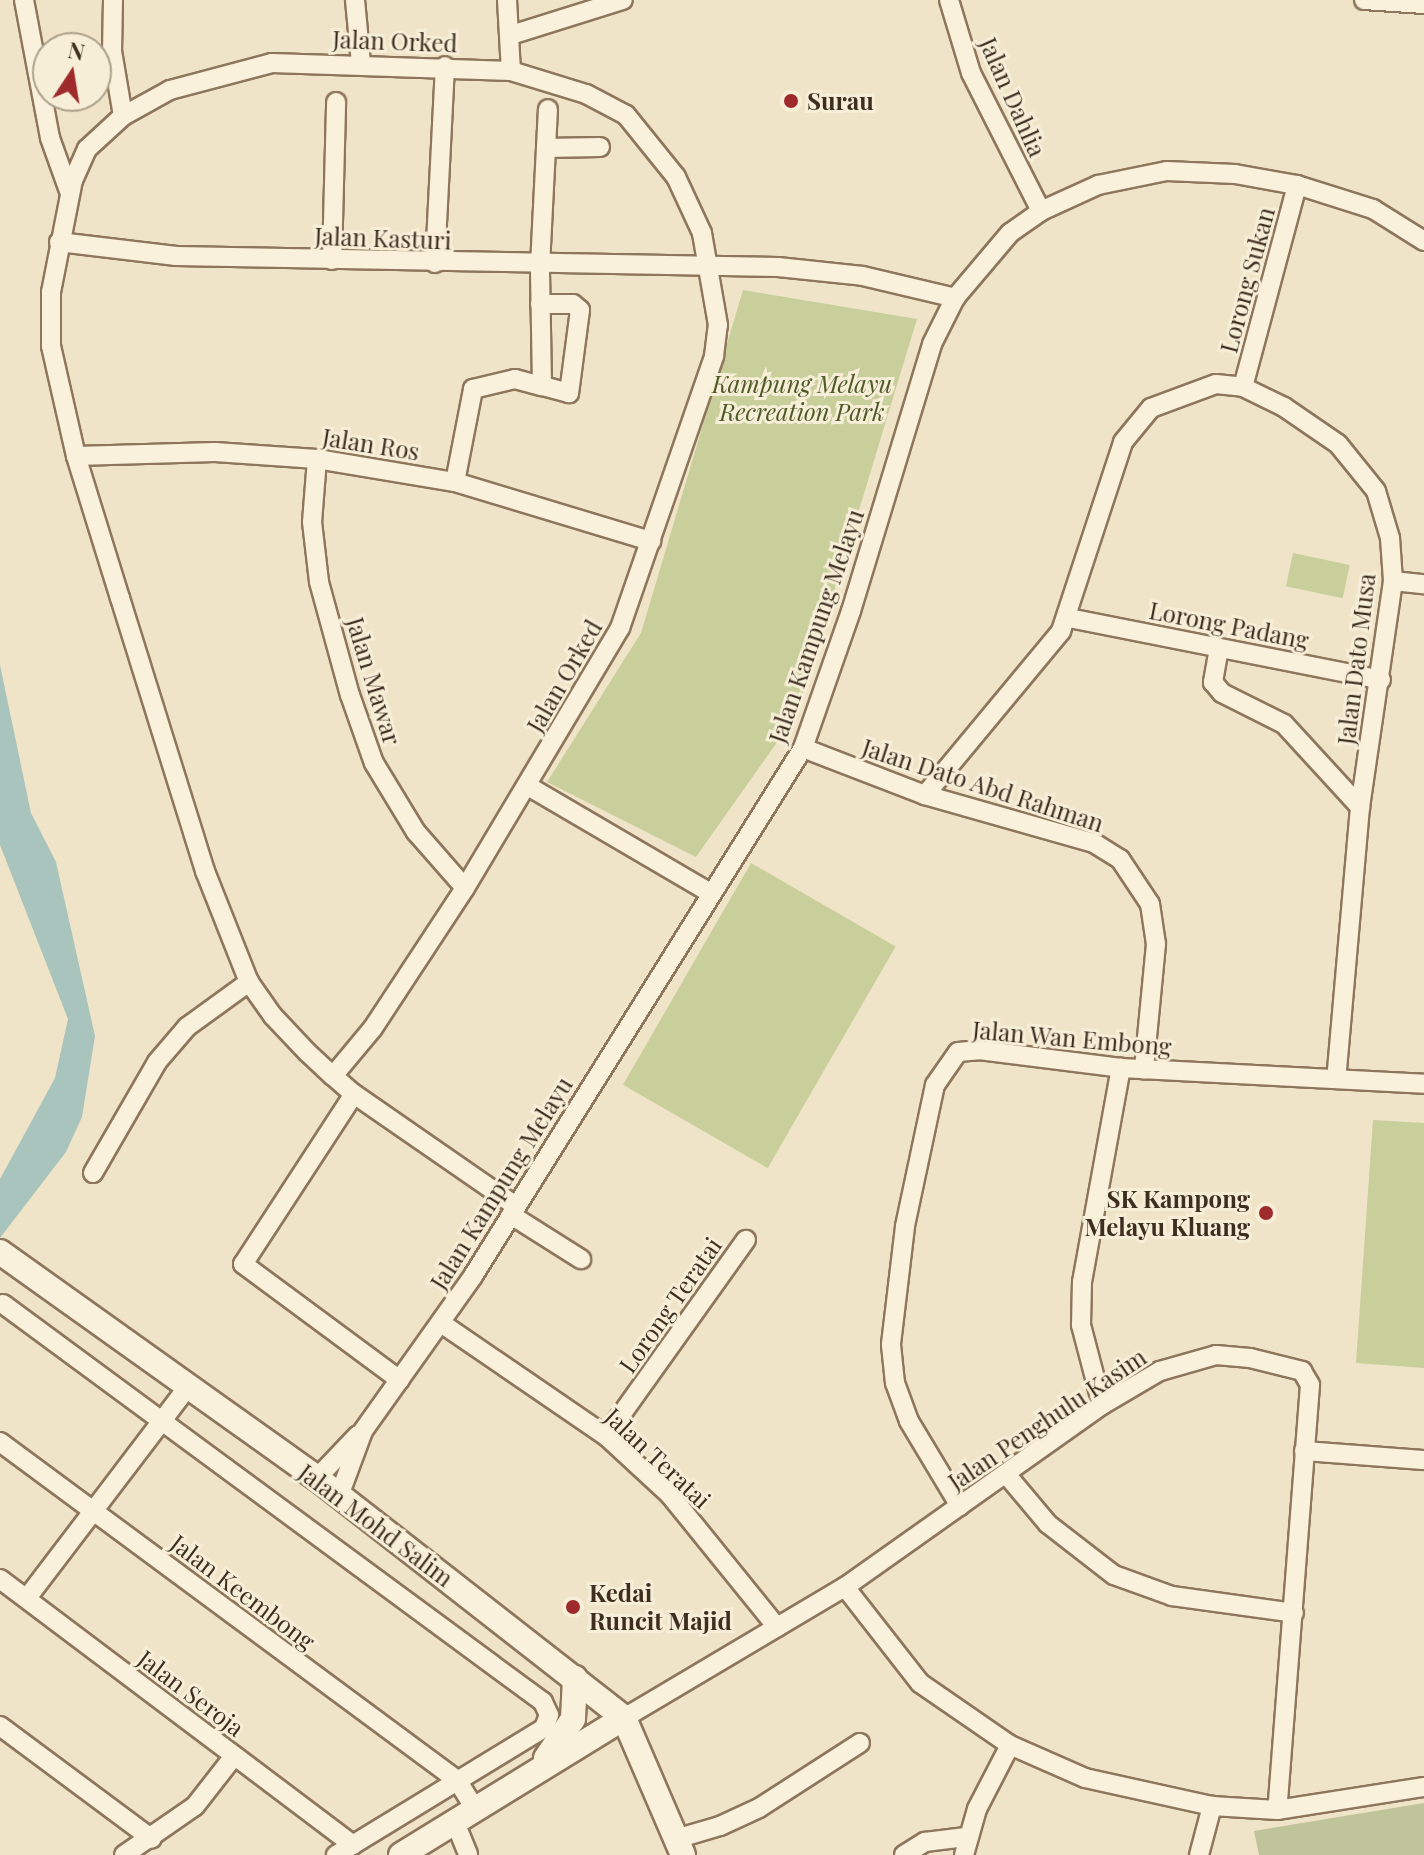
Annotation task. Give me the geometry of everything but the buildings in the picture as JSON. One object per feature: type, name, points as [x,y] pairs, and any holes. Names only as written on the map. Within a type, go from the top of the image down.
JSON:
[{"type":"street","points":[[24,0],[50,138],[70,194]]},
{"type":"street","points":[[113,0],[112,51],[123,116]]},
{"type":"street","points":[[355,0],[361,64]]},
{"type":"street","points":[[507,0],[511,71]]},
{"type":"street","points":[[511,35],[623,0]]},
{"type":"street","name":"Jalan Dahlia","points":[[949,0],[971,73],[1041,211]]},
{"type":"street","points":[[1364,0],[1421,2]]},
{"type":"street","name":"Jalan Orked","points":[[333,1076],[373,1028],[465,888],[620,628],[714,356],[718,325],[702,233],[676,177],[626,115],[586,94],[511,71],[445,66],[272,63],[217,73],[170,90],[123,116],[87,149],[70,194],[59,242],[51,346],[76,456],[205,871],[249,982],[273,1016],[333,1076],[354,1094],[581,1259]]},
{"type":"street","points":[[435,263],[445,66]]},
{"type":"street","points":[[332,260],[336,102]]},
{"type":"street","points":[[542,386],[540,266],[548,109]]},
{"type":"street","points":[[546,148],[600,147]]},
{"type":"street","name":"Jalan Kampung Melayu","points":[[317,1478],[363,1431],[441,1323],[709,892],[803,748],[851,611],[932,344],[955,298],[1010,233],[1041,211],[1098,185],[1167,171],[1235,174],[1297,185],[1373,209],[1424,241]]},
{"type":"street","name":"Lorong Sukan","points":[[1243,387],[1297,185]]},
{"type":"street","name":"Jalan Kasturi","points":[[59,242],[176,256],[540,266],[707,264],[848,274],[955,298]]},
{"type":"street","points":[[455,482],[473,389],[515,379],[569,393],[580,310],[573,304],[540,304]]},
{"type":"street","name":"Jalan Dato Musa","points":[[925,795],[1069,618],[1104,493],[1135,423],[1151,408],[1190,390],[1216,384],[1243,387],[1284,407],[1338,444],[1376,491],[1390,538],[1393,581],[1381,680],[1360,807],[1336,1079]]},
{"type":"street","name":"Jalan Ros","points":[[76,456],[200,452],[317,459],[455,482],[651,541]]},
{"type":"street","name":"Jalan Mawar","points":[[317,459],[312,522],[319,582],[350,695],[374,763],[416,832],[465,888]]},
{"type":"street","points":[[1393,581],[1424,584]]},
{"type":"street","name":"Lorong Padang","points":[[1069,618],[1381,680]]},
{"type":"street","points":[[1219,648],[1213,682],[1222,693],[1284,724],[1360,807]]},
{"type":"street","name":"Jalan Dato Abd Rahman","points":[[803,748],[925,795],[1094,843],[1120,859],[1150,904],[1156,944],[1144,1069]]},
{"type":"street","points":[[528,786],[709,892]]},
{"type":"street","points":[[93,1173],[157,1062],[187,1027],[249,982]]},
{"type":"street","name":"Jalan Wan Embong","points":[[960,1506],[909,1421],[895,1383],[891,1344],[905,1226],[935,1085],[958,1052],[979,1050],[1121,1068],[1424,1084]]},
{"type":"street","points":[[1102,1405],[1081,1325],[1082,1282],[1121,1068]]},
{"type":"street","points":[[354,1094],[243,1264],[400,1380]]},
{"type":"street","name":"Lorong Teratai","points":[[606,1436],[746,1240]]},
{"type":"street","name":"Jalan Mohd Salim","points":[[5,1256],[317,1478],[624,1718],[681,1846]]},
{"type":"street","name":"Jalan Mohd Salim","points":[[3,1304],[543,1702],[549,1715],[544,1728],[457,1780]]},
{"type":"street","name":"Jalan Teratai","points":[[441,1323],[606,1436],[670,1495],[777,1627]]},
{"type":"street","name":"Jalan Penghulu Kasim","points":[[624,1718],[845,1587],[1102,1405],[1160,1371],[1216,1355],[1277,1363],[1302,1371],[1310,1385],[1277,1810]]},
{"type":"street","points":[[27,1598],[189,1385]]},
{"type":"street","name":"Jalan Kampung Melayu","points":[[339,1496],[363,1431]]},
{"type":"street","name":"Jalan Keembong","points":[[0,1442],[457,1780]]},
{"type":"street","points":[[1304,1451],[1424,1460]]},
{"type":"street","points":[[1006,1474],[1048,1524],[1114,1575],[1172,1596],[1294,1613]]},
{"type":"street","name":"Jalan Seroja","points":[[0,1579],[234,1756],[344,1850]]},
{"type":"street","points":[[845,1587],[920,1683],[1010,1745],[1085,1778],[1212,1806],[1277,1810],[1424,1787]]},
{"type":"street","points":[[539,1770],[573,1719],[575,1678]]},
{"type":"street","points":[[401,1855],[624,1718]]},
{"type":"street","points":[[0,1726],[152,1839]]},
{"type":"street","points":[[681,1846],[759,1808],[860,1743]]},
{"type":"street","points":[[904,1855],[925,1842],[965,1846],[1010,1745]]},
{"type":"street","points":[[124,1855],[152,1839],[195,1806],[234,1756]]},
{"type":"street","points":[[344,1850],[457,1780],[465,1816],[468,1855]]},
{"type":"street","points":[[1199,1855],[1212,1806]]},
{"type":"green space","name":"Kampung Melayu Recreation Park","points":[[743,290],[917,319],[797,714],[696,857],[547,782],[641,633]]},
{"type":"green space","points":[[1293,553],[1350,565],[1343,598],[1286,586]]},
{"type":"green space","points":[[751,863],[896,946],[768,1168],[623,1085]]},
{"type":"green space","points":[[1373,1120],[1424,1123],[1424,1368],[1356,1363]]},
{"type":"green space","points":[[1424,1803],[1424,1855],[1259,1855],[1254,1831]]},
{"type":"water","points":[[0,665],[31,813],[56,862],[95,1036],[82,1117],[66,1152],[0,1238],[0,1179],[55,1078],[68,1019],[0,845]]},
{"type":"place","name":"Surau","points":[[791,101]]},
{"type":"place","name":"SK Kampong Melayu Kluang","points":[[1266,1213]]},
{"type":"place","name":"Kedai Runcit Majid","points":[[573,1607]]}]
